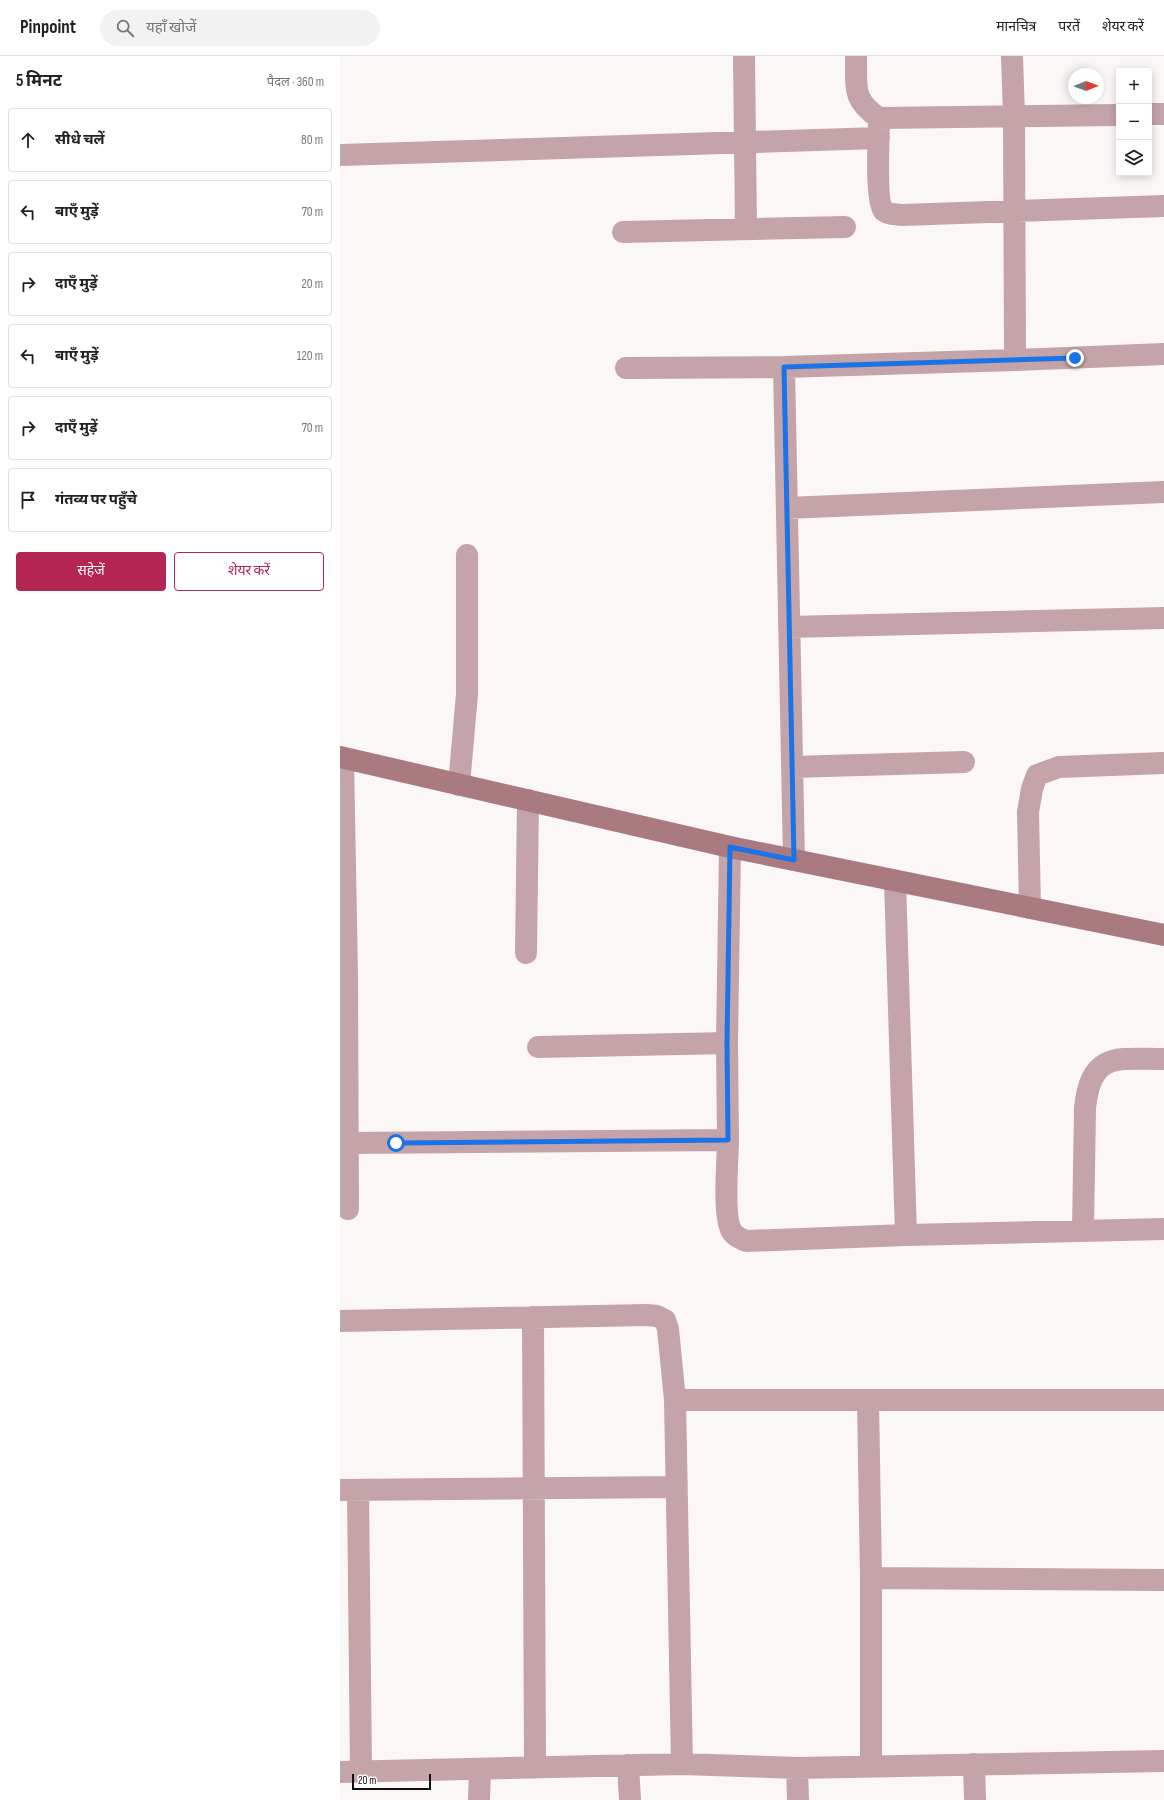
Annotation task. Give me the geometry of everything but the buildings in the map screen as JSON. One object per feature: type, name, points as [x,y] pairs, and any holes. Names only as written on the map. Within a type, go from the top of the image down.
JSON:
[{"type":"street","points":[[744,56],[746,229]]},
{"type":"street","points":[[856,56],[856,85],[859,100],[868,110],[879,128],[879,192],[882,207],[889,214],[902,215],[1164,206]]},
{"type":"street","points":[[1012,56],[1014,116],[1015,360]]},
{"type":"street","points":[[1152,114],[1164,114]]},
{"type":"street","points":[[340,155],[746,142],[1014,116],[1116,115]]},
{"type":"street","points":[[623,232],[844,227]]},
{"type":"street","points":[[626,368],[784,367],[1164,354]]},
{"type":"street","points":[[784,367],[794,860]]},
{"type":"street","points":[[787,508],[1164,492]]},
{"type":"street","points":[[459,784],[467,694],[467,555]]},
{"type":"street","points":[[789,627],[1164,618]]},
{"type":"street","points":[[348,1209],[341,758],[730,847],[1164,935]]},
{"type":"street","points":[[792,767],[964,762]]},
{"type":"street","points":[[1030,908],[1028,812],[1032,789],[1037,775],[1059,767],[1164,763]]},
{"type":"street","points":[[526,953],[528,800]]},
{"type":"street","points":[[730,847],[727,1043],[727,1202],[728,1224],[733,1233],[746,1241],[1164,1228]]},
{"type":"street","points":[[895,881],[906,1235]]},
{"type":"street","points":[[538,1047],[727,1043]]},
{"type":"street","points":[[1083,1230],[1085,1108],[1086,1094],[1094,1074],[1101,1065],[1112,1061],[1127,1059],[1164,1059]]},
{"type":"street","points":[[348,1143],[728,1140]]},
{"type":"street","points":[[340,1321],[647,1315],[662,1317],[667,1323],[675,1400],[682,1764]]},
{"type":"street","points":[[533,1317],[535,1768]]},
{"type":"street","points":[[675,1400],[1164,1400]]},
{"type":"street","points":[[868,1400],[871,1578],[870,1766]]},
{"type":"street","points":[[676,1488],[349,1490],[351,1772],[682,1764],[798,1768],[1164,1761]]},
{"type":"street","points":[[871,1578],[1164,1580]]},
{"type":"street","points":[[974,1764],[975,1800]]},
{"type":"street","points":[[628,1765],[630,1800]]},
{"type":"street","points":[[798,1768],[798,1800]]},
{"type":"street","points":[[479,1800],[480,1769]]},
{"type":"route","points":[[396,1143],[728,1140],[727,1043],[730,847],[794,860],[784,367],[1075,358]]}]
